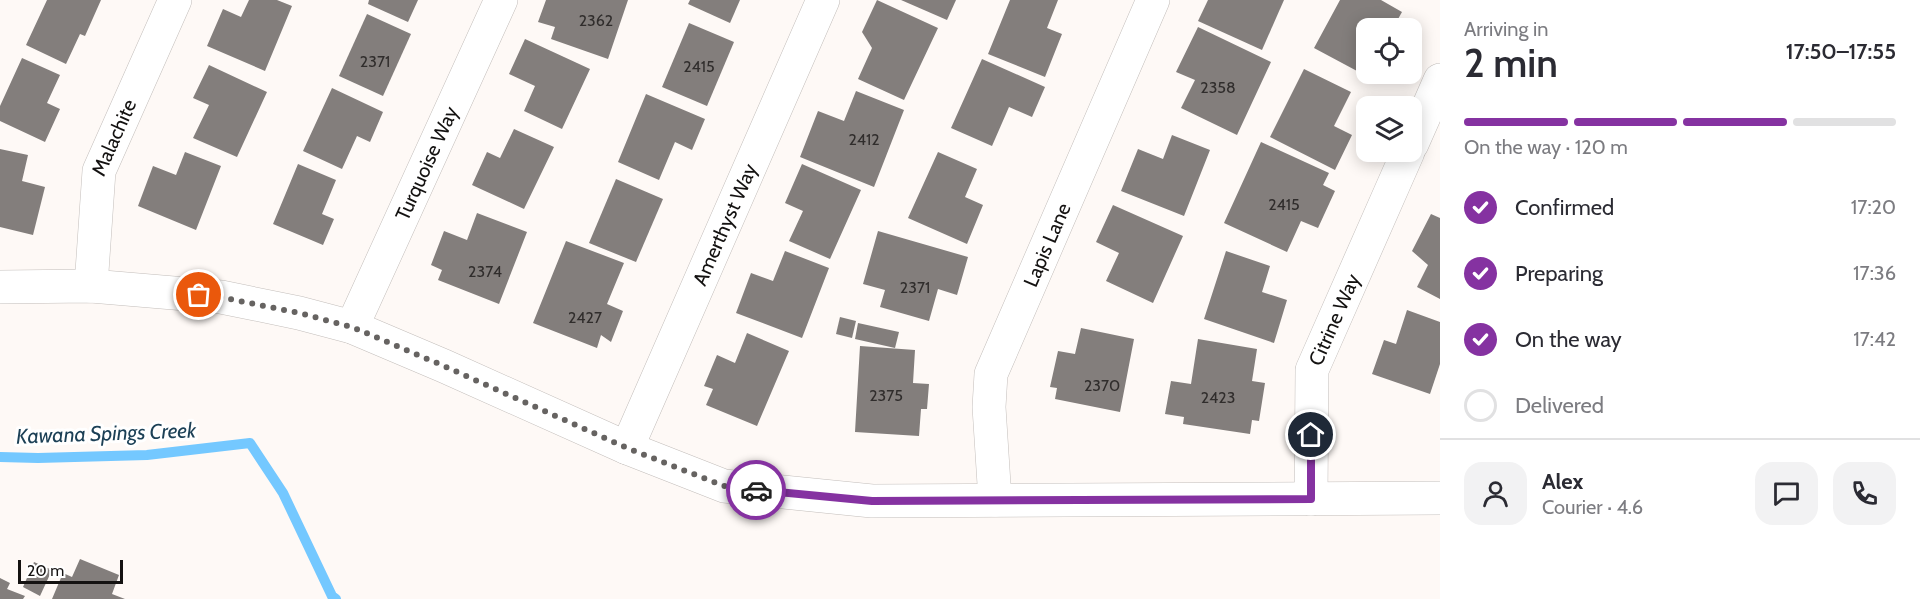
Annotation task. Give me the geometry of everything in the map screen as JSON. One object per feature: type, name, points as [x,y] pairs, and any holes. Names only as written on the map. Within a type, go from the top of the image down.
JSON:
[{"type":"street","name":"Malachite","points":[[91,286],[99,171],[175,0]]},
{"type":"street","name":"Turquoise Way","points":[[352,327],[501,0]]},
{"type":"street","name":"Amerthyst Way","points":[[627,448],[823,0]]},
{"type":"street","name":"Lapis Lane","points":[[995,500],[989,407],[991,374],[1153,0]]},
{"type":"street","points":[[1422,121],[1440,80]]},
{"type":"street","name":"Citrine Way","points":[[1311,499],[1312,370],[1404,162]]},
{"type":"street","points":[[0,287],[91,286],[220,297],[299,313],[352,327],[627,448],[724,486],[872,501],[1440,498]]},
{"type":"building","points":[[47,0],[101,0],[85,36],[80,34],[66,64],[26,45]]},
{"type":"building","points":[[249,0],[277,0],[292,6],[265,71],[207,46],[223,9],[241,17]]},
{"type":"building","points":[[369,0],[418,0],[408,22],[368,4]]},
{"type":"building","points":[[546,0],[628,0],[608,59],[551,39],[555,27],[538,22]]},
{"type":"building","points":[[690,0],[740,0],[730,23],[688,4]]},
{"type":"building","points":[[877,0],[938,28],[904,100],[858,79],[872,48],[862,32]]},
{"type":"building","points":[[901,0],[956,0],[947,20]]},
{"type":"building","points":[[1010,0],[1058,0],[1047,28],[1062,34],[1045,77],[988,54]]},
{"type":"building","points":[[1208,0],[1284,0],[1262,50],[1198,21]]},
{"type":"building","points":[[1340,0],[1381,0],[1402,12],[1399,18],[1356,18],[1356,70],[1314,48]]},
{"type":"building","points":[[367,14],[411,34],[383,96],[339,76]]},
{"type":"building","points":[[689,23],[734,42],[707,106],[662,87]]},
{"type":"building","points":[[1198,27],[1271,62],[1237,135],[1181,108],[1195,80],[1176,72]]},
{"type":"building","points":[[525,39],[590,69],[562,129],[524,111],[535,86],[509,74]]},
{"type":"building","points":[[22,58],[60,75],[47,103],[60,109],[45,142],[0,121],[0,106]]},
{"type":"building","points":[[982,59],[1045,87],[1032,117],[1009,107],[992,146],[951,128]]},
{"type":"building","points":[[209,65],[267,92],[237,157],[193,138],[209,105],[193,98]]},
{"type":"building","points":[[1304,69],[1351,92],[1334,126],[1352,135],[1335,170],[1270,137]]},
{"type":"building","points":[[332,88],[383,112],[370,142],[357,136],[342,169],[303,151]]},
{"type":"building","points":[[856,91],[904,110],[874,187],[800,157],[818,111],[844,121]]},
{"type":"building","points":[[646,94],[705,119],[692,150],[675,142],[659,180],[618,162]]},
{"type":"building","points":[[514,129],[554,147],[524,209],[472,185],[487,152],[500,158]]},
{"type":"building","points":[[1172,135],[1210,150],[1184,216],[1121,191],[1138,149],[1163,159]]},
{"type":"building","points":[[1261,142],[1329,173],[1323,185],[1335,191],[1318,228],[1301,221],[1287,252],[1224,223]]},
{"type":"building","points":[[0,149],[28,155],[22,181],[45,187],[33,235],[0,227]]},
{"type":"building","points":[[185,152],[221,166],[196,230],[138,206],[153,166],[176,175]]},
{"type":"building","points":[[938,152],[977,169],[965,197],[983,205],[967,244],[908,218]]},
{"type":"building","points":[[298,164],[336,180],[322,214],[334,219],[323,245],[273,224]]},
{"type":"building","points":[[802,164],[861,190],[830,259],[789,241],[803,211],[785,203]]},
{"type":"building","points":[[616,179],[663,199],[636,262],[589,243]]},
{"type":"building","points":[[1113,205],[1183,236],[1153,303],[1106,281],[1119,253],[1096,242]]},
{"type":"building","points":[[477,213],[527,232],[499,304],[438,280],[442,270],[431,265],[444,231],[467,240]]},
{"type":"building","points":[[1431,214],[1440,218],[1440,299],[1417,287],[1428,265],[1412,251]]},
{"type":"building","points":[[878,231],[968,257],[957,295],[938,289],[929,321],[880,307],[885,290],[863,284]]},
{"type":"building","points":[[566,241],[624,263],[607,304],[623,311],[611,342],[601,335],[597,348],[533,323]]},
{"type":"building","points":[[785,251],[829,268],[802,338],[736,313],[751,273],[773,281]]},
{"type":"building","points":[[1226,251],[1270,266],[1262,292],[1287,300],[1274,343],[1204,319]]},
{"type":"building","points":[[1407,310],[1440,322],[1440,364],[1430,394],[1372,374],[1384,340],[1396,344]]},
{"type":"building","points":[[840,317],[856,321],[852,338],[836,334]]},
{"type":"building","points":[[858,323],[899,332],[895,348],[855,339]]},
{"type":"building","points":[[1081,328],[1134,339],[1120,412],[1055,399],[1057,388],[1050,387],[1058,351],[1075,354]]},
{"type":"building","points":[[747,333],[789,351],[757,426],[706,405],[713,389],[704,386],[717,355],[735,363]]},
{"type":"building","points":[[1198,339],[1257,349],[1252,381],[1265,383],[1259,421],[1252,420],[1250,434],[1183,424],[1184,417],[1165,414],[1171,381],[1191,384]]},
{"type":"building","points":[[860,346],[915,350],[913,383],[929,384],[927,409],[921,409],[919,436],[855,432]]},
{"type":"building","points":[[80,559],[119,575],[112,594],[125,599],[52,599],[63,573],[72,577]]},
{"type":"building","points":[[34,562],[52,570],[40,596],[23,587]]},
{"type":"building","points":[[0,578],[10,583],[7,589],[25,596],[23,599],[0,599]]},
{"type":"waterway","name":"Kawana Spings Creek","points":[[0,457],[147,455],[250,443],[283,493],[332,596],[336,599]]},
{"type":"way so far","points":[[199,295],[299,313],[352,327],[627,448],[724,486],[756,490]]},
{"type":"route","points":[[756,490],[872,501],[1311,499],[1311,435]]}]
